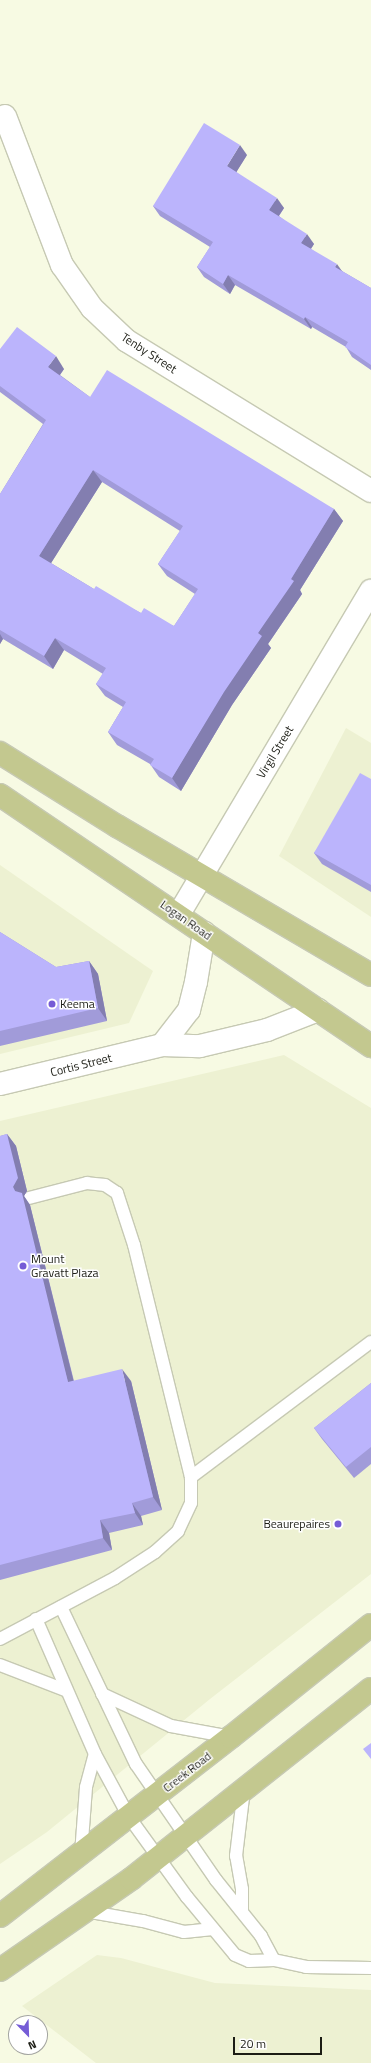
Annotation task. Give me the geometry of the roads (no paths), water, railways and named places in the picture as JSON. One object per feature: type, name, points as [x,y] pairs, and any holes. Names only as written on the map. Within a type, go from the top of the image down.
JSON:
[{"type":"main road","points":[[0,753],[201,876],[371,974]]},
{"type":"main road","name":"Logan Road","points":[[0,795],[179,914],[204,933],[371,1046]]},
{"type":"main road","name":"Creek Road","points":[[0,1916],[231,1738],[371,1625]]},
{"type":"main road","points":[[0,1970],[159,1857],[371,1689]]},
{"type":"street","name":"Tenby Street","points":[[5,116],[62,265],[92,308],[127,341],[371,491]]},
{"type":"street","name":"Virgil Street","points":[[179,914],[371,590]]},
{"type":"street","points":[[162,1045],[189,1010],[196,982],[204,933]]},
{"type":"street","name":"Cortis Street","points":[[0,1084],[162,1045],[200,1046],[267,1030],[318,1010]]},
{"type":"lane","points":[[0,1639],[36,1619],[62,1607],[133,1567],[155,1552],[178,1531],[191,1503],[191,1476],[134,1245],[117,1193],[105,1185],[87,1183],[29,1198]]},
{"type":"lane","points":[[191,1476],[371,1342]]},
{"type":"lane","points":[[62,1607],[136,1764],[156,1796],[260,1936],[274,1960]]},
{"type":"lane","points":[[36,1619],[65,1690],[95,1754],[129,1817],[213,1929],[242,1959],[274,1960],[306,1966],[371,1968]]},
{"type":"lane","points":[[0,1665],[65,1690]]},
{"type":"lane","points":[[102,1694],[171,1726],[231,1738]]},
{"type":"lane","points":[[81,1854],[86,1788],[95,1754]]},
{"type":"lane","points":[[242,1911],[242,1889],[236,1856],[245,1788]]},
{"type":"lane","points":[[85,1911],[144,1921],[184,1932],[213,1929]]},
{"type":"place","name":"Keema","points":[[52,1004]]},
{"type":"place","name":"Mount Gravatt Plaza","points":[[23,1266]]},
{"type":"place","name":"Beaurepaires","points":[[338,1524]]}]
